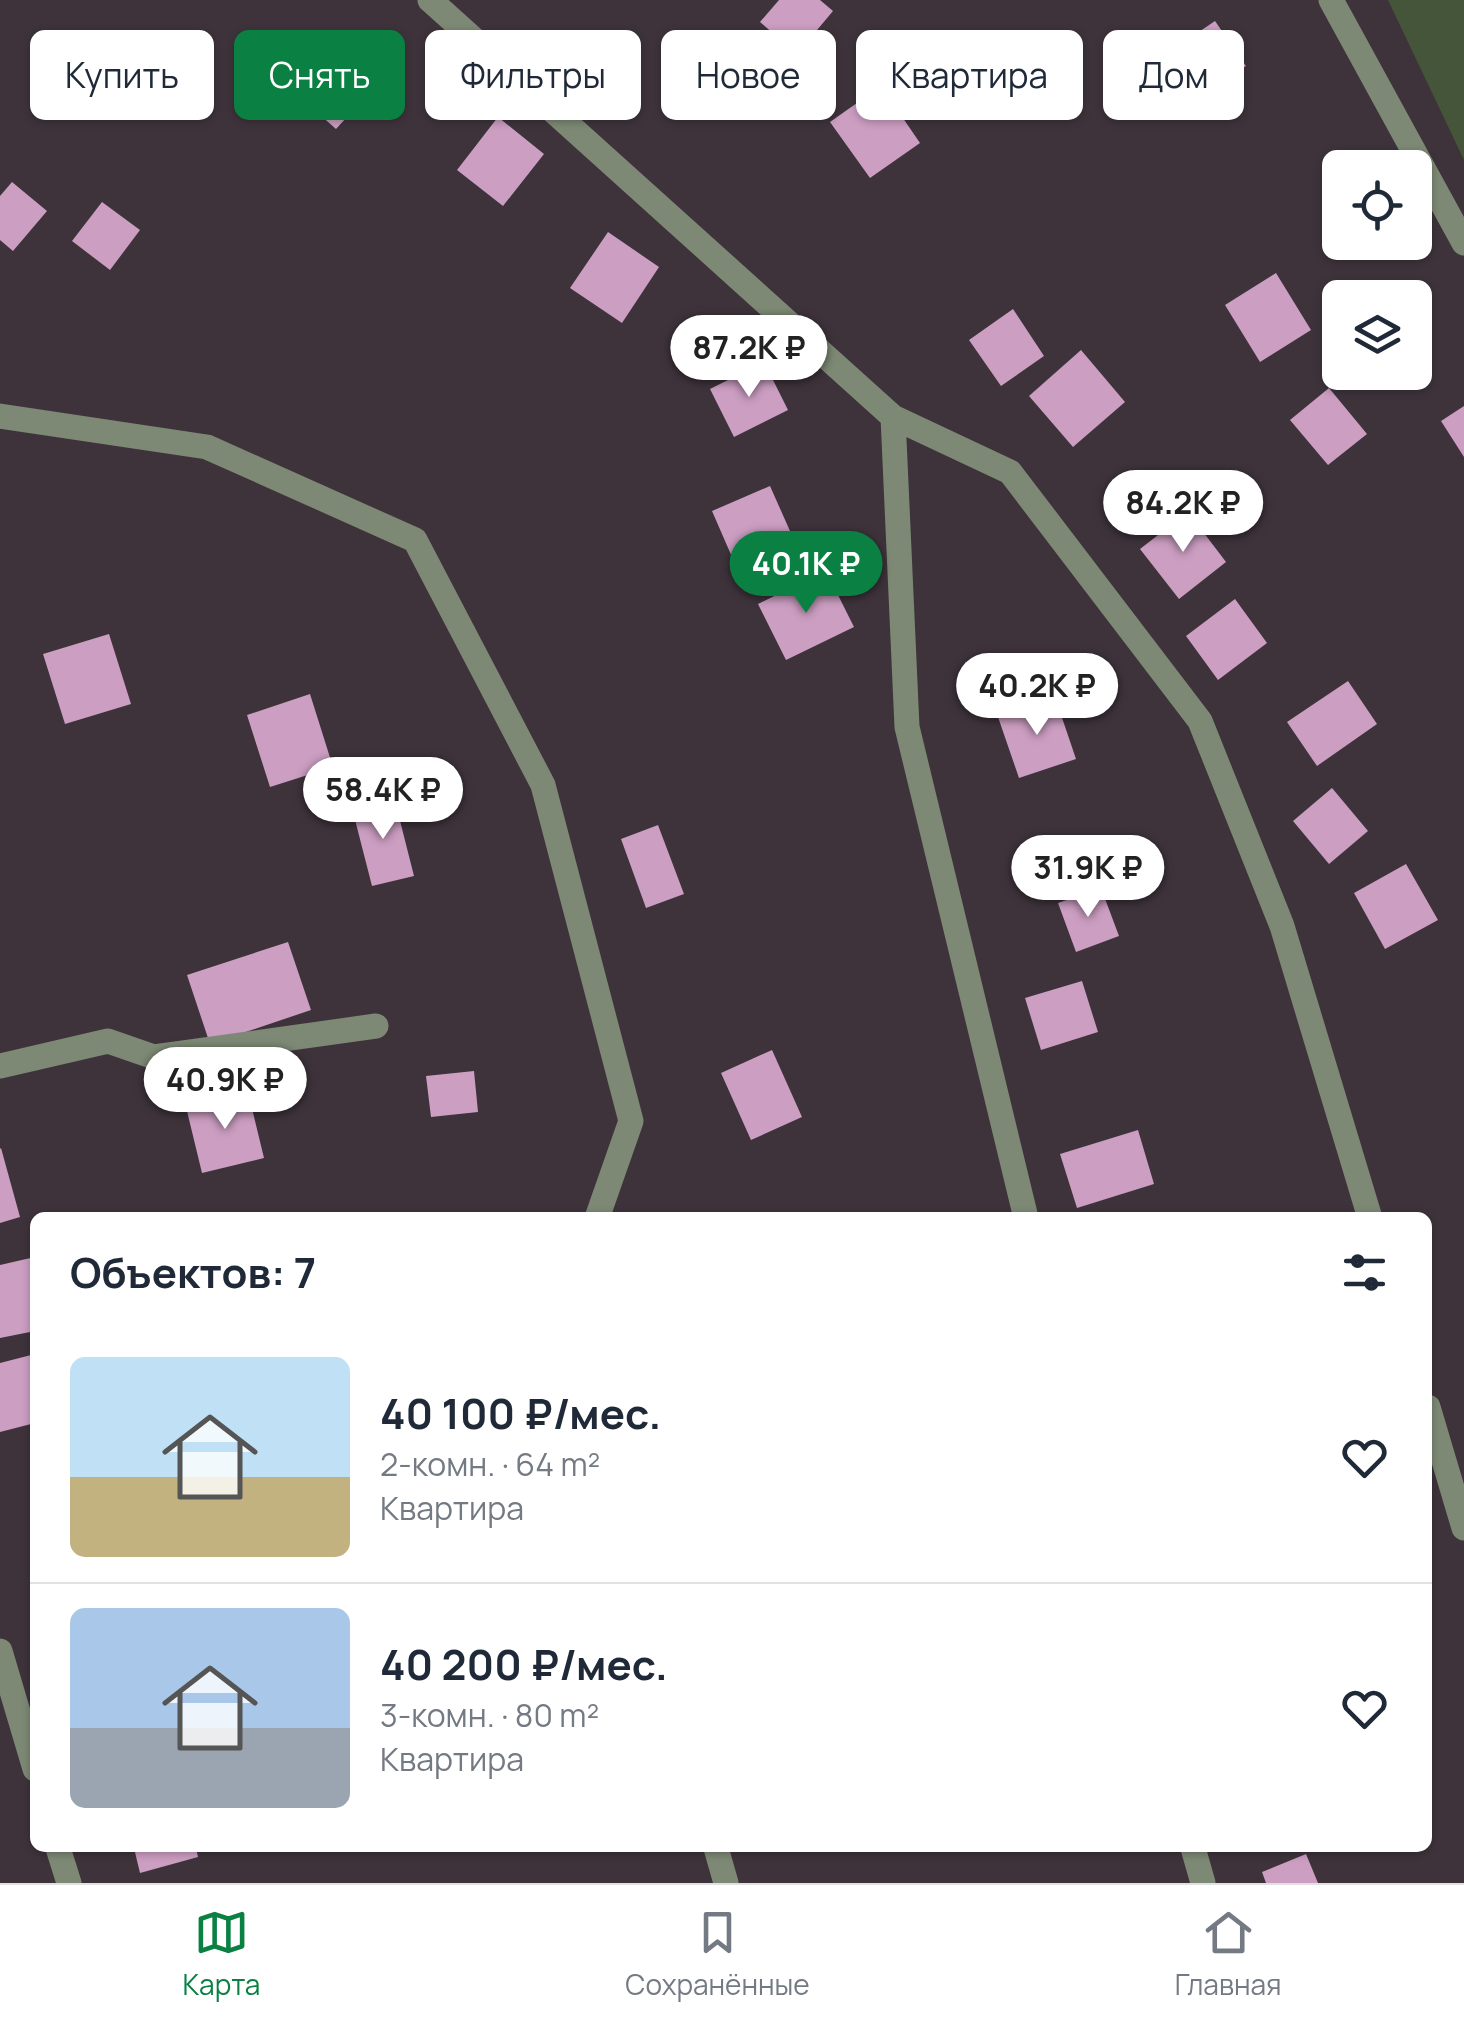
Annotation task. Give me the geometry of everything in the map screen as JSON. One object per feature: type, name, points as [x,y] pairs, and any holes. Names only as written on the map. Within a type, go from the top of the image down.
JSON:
[{"type":"street","points":[[430,0],[893,417],[1010,472],[1200,721],[1282,926],[1368,1212]]},
{"type":"street","points":[[1331,0],[1464,243]]},
{"type":"street","points":[[0,416],[206,447],[414,540],[543,785],[548,803],[631,1122],[600,1212]]},
{"type":"street","points":[[893,417],[907,727],[1025,1212]]},
{"type":"street","points":[[0,1066],[108,1041],[154,1057],[376,1026]]},
{"type":"street","points":[[1432,1420],[1464,1528]]},
{"type":"street","points":[[0,1652],[30,1752]]},
{"type":"street","points":[[59,1852],[69,1883]]},
{"type":"street","points":[[717,1852],[726,1883]]},
{"type":"street","points":[[1193,1852],[1203,1883]]},
{"type":"green space","points":[[1388,0],[1464,0],[1464,160]]},
{"type":"building","points":[[779,0],[820,0],[833,11],[817,30],[769,30],[760,22]]},
{"type":"building","points":[[1215,21],[1221,30],[1202,30]]},
{"type":"building","points":[[856,104],[856,120],[904,120],[920,143],[870,178],[830,122]]},
{"type":"building","points":[[326,120],[344,120],[336,129]]},
{"type":"building","points":[[496,120],[502,120],[544,154],[503,206],[457,170]]},
{"type":"building","points":[[12,182],[47,211],[13,251],[0,240],[0,196]]},
{"type":"building","points":[[102,202],[140,230],[110,270],[72,241]]},
{"type":"building","points":[[608,232],[659,267],[622,323],[570,288]]},
{"type":"building","points":[[1276,273],[1311,330],[1260,362],[1225,305]]},
{"type":"building","points":[[1013,309],[1044,356],[1001,386],[969,340]]},
{"type":"building","points":[[1081,350],[1125,402],[1073,447],[1029,396]]},
{"type":"building","points":[[764,362],[788,410],[734,437],[710,389]]},
{"type":"building","points":[[1331,390],[1367,434],[1328,465],[1290,420]]},
{"type":"building","points":[[1464,406],[1464,457],[1441,421]]},
{"type":"building","points":[[770,486],[790,531],[732,557],[712,511]]},
{"type":"building","points":[[1188,512],[1226,562],[1179,599],[1140,549]]},
{"type":"building","points":[[826,571],[854,627],[786,660],[758,604]]},
{"type":"building","points":[[1235,599],[1267,643],[1218,680],[1186,636]]},
{"type":"building","points":[[109,634],[131,704],[65,724],[43,654]]},
{"type":"building","points":[[1348,681],[1377,724],[1317,766],[1287,722]]},
{"type":"building","points":[[310,694],[333,767],[270,787],[247,715]]},
{"type":"building","points":[[1055,697],[1076,759],[1019,778],[998,717]]},
{"type":"building","points":[[1332,788],[1368,831],[1329,864],[1293,821]]},
{"type":"building","points":[[394,797],[414,876],[372,886],[352,808]]},
{"type":"building","points":[[658,825],[684,894],[646,908],[621,839]]},
{"type":"building","points":[[1406,864],[1438,920],[1385,949],[1354,893]]},
{"type":"building","points":[[1101,888],[1119,936],[1076,952],[1058,903]]},
{"type":"building","points":[[288,942],[311,1010],[210,1044],[187,975]]},
{"type":"building","points":[[1082,981],[1098,1032],[1041,1050],[1025,998]]},
{"type":"building","points":[[772,1050],[802,1117],[751,1140],[721,1073]]},
{"type":"building","points":[[474,1071],[478,1112],[431,1117],[426,1076]]},
{"type":"building","points":[[248,1092],[264,1158],[202,1173],[186,1107]]},
{"type":"building","points":[[1138,1130],[1154,1184],[1077,1208],[1060,1154]]},
{"type":"building","points":[[0,1149],[20,1217],[0,1223]]},
{"type":"building","points":[[30,1258],[30,1332],[0,1338],[0,1265]]},
{"type":"building","points":[[30,1355],[30,1424],[0,1432],[0,1363]]},
{"type":"building","points":[[135,1852],[197,1852],[198,1857],[140,1873]]},
{"type":"building","points":[[1306,1854],[1318,1883],[1266,1883],[1262,1872]]}]
